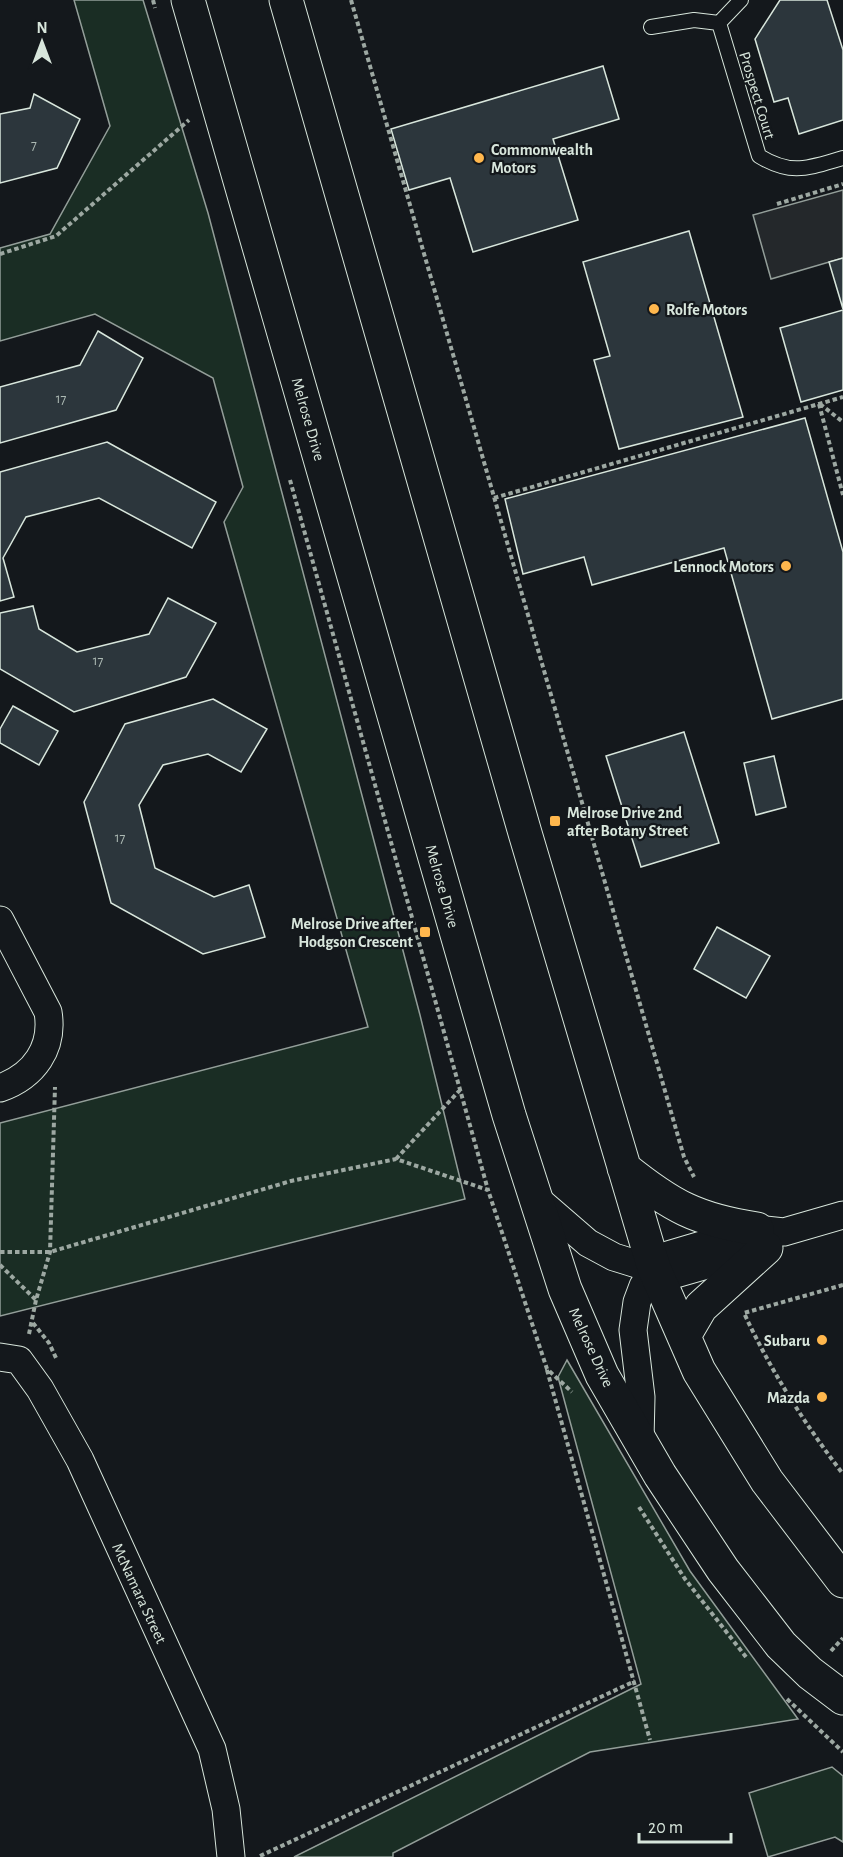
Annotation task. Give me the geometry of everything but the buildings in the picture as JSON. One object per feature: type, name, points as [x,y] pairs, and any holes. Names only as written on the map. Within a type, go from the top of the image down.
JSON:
[{"type":"main road","name":"Melrose Drive","points":[[188,0],[499,1081],[566,1289],[598,1364],[640,1440],[723,1570],[781,1646],[810,1673],[843,1698]]},
{"type":"main road","points":[[286,0],[654,1268],[699,1371],[767,1481],[843,1581]]},
{"type":"main road","points":[[624,1168],[671,1204],[699,1217],[769,1236],[734,1277],[701,1307],[684,1336]]},
{"type":"street","points":[[0,920],[48,1012],[50,1025],[44,1053],[25,1075],[0,1088]]},
{"type":"street","points":[[536,1198],[588,1243],[614,1257],[654,1268]]},
{"type":"street","points":[[640,1440],[641,1397],[633,1330],[637,1302],[654,1268],[668,1255],[769,1236],[843,1215]]},
{"type":"street","name":"McNamara Street","points":[[0,1357],[19,1360],[40,1389],[84,1471],[212,1749],[226,1809],[231,1857]]},
{"type":"lane","points":[[651,27],[694,20],[719,23],[741,0]]},
{"type":"lane","name":"Prospect Court","points":[[719,23],[759,156],[779,168],[807,168],[843,158]]},
{"type":"path","points":[[153,0],[156,11]]},
{"type":"path","points":[[351,0],[684,1157],[717,1221]]},
{"type":"path","points":[[186,109],[192,131]]},
{"type":"path","points":[[0,254],[56,236],[189,120]]},
{"type":"path","points":[[777,204],[843,184]]},
{"type":"path","points":[[494,498],[843,397]]},
{"type":"path","points":[[819,404],[843,422]]},
{"type":"path","points":[[819,404],[843,495]]},
{"type":"path","points":[[289,478],[488,1190],[547,1369],[650,1740]]},
{"type":"path","points":[[0,1265],[36,1300],[50,1252],[56,1078],[44,1053]]},
{"type":"path","points":[[396,1159],[460,1090]]},
{"type":"path","points":[[0,1252],[50,1252],[291,1181],[396,1159],[488,1190]]},
{"type":"path","points":[[734,1277],[744,1314],[768,1364],[811,1432],[843,1474]]},
{"type":"path","points":[[744,1314],[843,1285]]},
{"type":"path","points":[[547,1369],[571,1389],[577,1400]]},
{"type":"path","points":[[637,1502],[685,1579],[748,1659]]},
{"type":"path","points":[[257,1857],[635,1681]]},
{"type":"path","points":[[781,1693],[843,1752]]},
{"type":"green space","points":[[74,0],[143,0],[208,213],[420,1015],[465,1199],[0,1316],[0,1123],[368,1027],[224,522],[243,487],[213,378],[95,314],[0,341],[0,248],[50,234],[110,126]]},
{"type":"green space","points":[[567,1360],[690,1571],[798,1719],[590,1752],[393,1853],[393,1857],[294,1857],[641,1684],[558,1377]]},
{"type":"green space","points":[[832,1767],[843,1776],[843,1842],[835,1837],[768,1857],[749,1793]]},
{"type":"shaded area","points":[[843,190],[843,258],[771,279],[753,215]]},
{"type":"place","name":"Commonwealth Motors","points":[[479,158]]},
{"type":"place","name":"Rolfe Motors","points":[[654,309]]},
{"type":"place","name":"Lennock Motors","points":[[786,566]]},
{"type":"place","name":"Melrose Drive 2nd after Botany Street","points":[[555,821]]},
{"type":"place","name":"Melrose Drive after Hodgson Crescent","points":[[425,932]]},
{"type":"place","name":"Subaru","points":[[822,1340]]},
{"type":"place","name":"Mazda","points":[[822,1397]]}]
